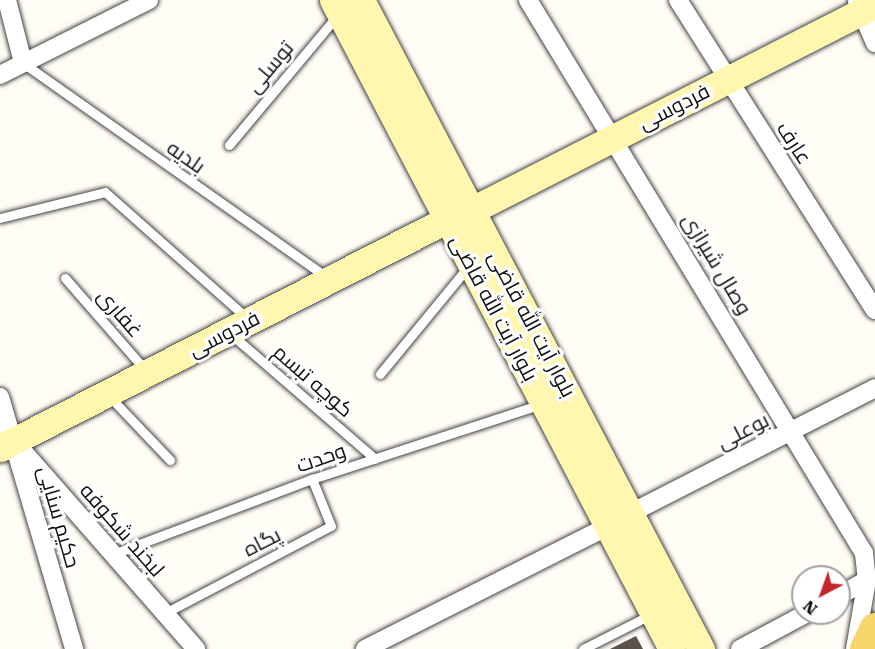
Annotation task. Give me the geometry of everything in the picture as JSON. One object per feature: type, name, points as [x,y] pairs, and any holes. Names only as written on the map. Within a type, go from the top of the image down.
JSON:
[{"type":"main road","name":"بلوار آیت ‌الله قاضی","points":[[343,4],[460,214],[581,445]]},
{"type":"main road","name":"فردوسی","points":[[5,438],[107,394],[614,138],[864,6]]},
{"type":"main road","name":"بلوار آیت‌ الله قاضی","points":[[460,214],[471,263],[544,403],[581,445],[619,519],[654,614],[672,649]]},
{"type":"main road","points":[[619,519],[701,649]]},
{"type":"main road","points":[[866,649],[875,628]]},
{"type":"street","points":[[7,0],[23,63]]},
{"type":"street","name":"وصال شیرازی","points":[[528,0],[792,430],[852,533],[870,549]]},
{"type":"street","name":"عارف","points":[[678,0],[875,310]]},
{"type":"street","points":[[0,75],[140,2]]},
{"type":"street","points":[[864,6],[875,43]]},
{"type":"street","name":"بوعلی","points":[[365,649],[875,388]]},
{"type":"street","name":"حکیم سنایی","points":[[0,397],[5,438],[74,649]]},
{"type":"street","name":"لبخند شکوفه","points":[[5,438],[113,554],[196,649]]},
{"type":"street","points":[[855,649],[870,549]]},
{"type":"street","points":[[851,589],[867,580]]},
{"type":"street","points":[[740,649],[791,622]]},
{"type":"lane","name":"توسلی","points":[[229,145],[343,4]]},
{"type":"lane","name":"بلدیه","points":[[23,63],[329,280]]},
{"type":"lane","name":"کوچه تبسم","points":[[0,218],[105,192],[375,459]]},
{"type":"lane","points":[[380,374],[471,263]]},
{"type":"lane","name":"غفاری","points":[[65,278],[148,373]]},
{"type":"lane","points":[[107,394],[170,460]]},
{"type":"lane","name":"وحدت","points":[[113,554],[312,479],[544,403]]},
{"type":"lane","name":"پگاه","points":[[165,613],[331,526],[312,479]]},
{"type":"lane","points":[[583,649],[654,614]]},
{"type":"building","points":[[636,636],[643,649],[610,649]]}]
